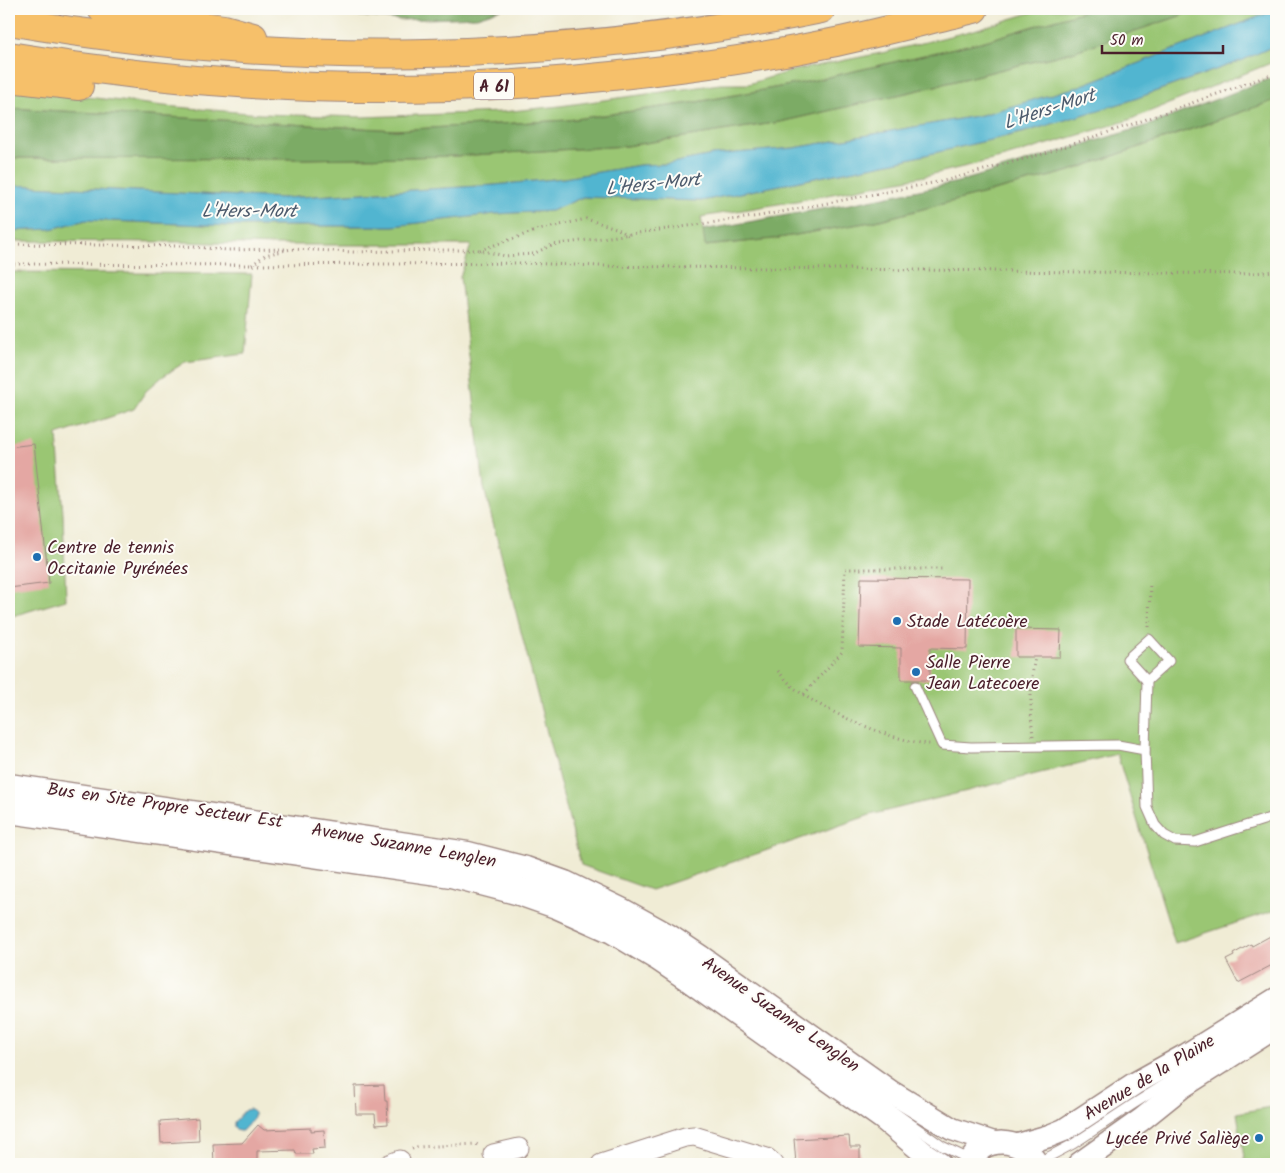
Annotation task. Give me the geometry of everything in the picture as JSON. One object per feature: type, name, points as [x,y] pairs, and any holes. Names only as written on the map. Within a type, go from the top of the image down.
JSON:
[{"type":"highway","points":[[102,9],[163,21],[224,29],[305,51]]},
{"type":"highway","name":"A 61","points":[[9,21],[98,35],[222,48],[346,54],[473,52],[553,47],[649,37],[821,9]]},
{"type":"highway","name":"A 61","points":[[9,56],[68,66],[177,79],[245,84],[410,89],[490,86],[648,72],[757,56],[836,42],[974,9]]},
{"type":"highway","points":[[9,78],[127,92],[242,95],[336,87]]},
{"type":"street","name":"Avenue Suzanne Lenglen","points":[[9,785],[468,853],[526,868],[565,882],[621,909],[668,935],[891,1092],[952,1128],[994,1144],[1008,1142],[1018,1145]]},
{"type":"street","name":"Avenue Suzanne Lenglen","points":[[9,812],[451,876],[516,893],[556,907],[612,932],[657,959],[882,1118],[940,1164]]},
{"type":"street","name":"Avenue de la Plaine","points":[[1018,1145],[1064,1130],[1134,1084],[1186,1055],[1276,999]]},
{"type":"street","name":"Avenue de la Plaine","points":[[1078,1164],[1141,1120],[1182,1087],[1276,1027]]},
{"type":"street","points":[[601,1164],[685,1136],[694,1136],[768,1158],[774,1164]]},
{"type":"street","points":[[973,1163],[984,1147],[994,1144]]},
{"type":"street","points":[[1018,1145],[1032,1155],[1035,1164]]},
{"type":"street","points":[[489,1151],[519,1148]]},
{"type":"lane","points":[[1147,680],[1169,661],[1149,639],[1127,659],[1147,680],[1146,807],[1155,825],[1164,835],[1175,841],[1195,842],[1276,816]]},
{"type":"lane","points":[[914,686],[942,745],[1118,745],[1145,750]]},
{"type":"lane","name":"Bus en Site Propre Secteur Est","points":[[9,798],[453,864],[520,881],[559,895],[616,920],[662,947],[937,1142],[973,1163]]},
{"type":"lane","points":[[1035,1164],[1073,1144],[1276,1014]]},
{"type":"path","points":[[9,244],[184,246],[226,250],[291,248],[353,252],[479,250],[505,256],[533,254],[552,245],[630,236],[760,216],[948,180],[1042,154],[1276,73]]},
{"type":"path","points":[[479,250],[538,230],[586,219],[616,228],[630,236]]},
{"type":"path","points":[[252,266],[265,255],[291,248]]},
{"type":"path","points":[[499,262],[505,256]]},
{"type":"path","points":[[9,264],[252,266],[499,262],[599,266],[893,269],[968,272],[1241,274],[1276,272]]},
{"type":"path","points":[[804,694],[842,652],[846,569],[942,569]]},
{"type":"path","points":[[1149,639],[1150,578]]},
{"type":"path","points":[[1035,657],[1032,669],[1032,724],[1035,746]]},
{"type":"path","points":[[778,671],[794,687],[819,705],[878,731],[920,744],[942,745]]},
{"type":"path","points":[[394,1162],[401,1154],[417,1146],[476,1144],[489,1151]]},
{"type":"green space","points":[[285,9],[502,9],[477,17],[401,20]]},
{"type":"green space","points":[[1043,9],[1091,9],[985,41],[807,82],[691,103],[568,120],[396,130],[9,108],[9,88],[164,106],[261,114],[362,117],[502,112],[720,84],[748,84],[791,71],[886,52],[974,30]]},
{"type":"green space","points":[[1091,9],[1196,9],[1072,52],[919,90],[780,122],[626,146],[455,156],[305,159],[9,158],[9,108],[396,130],[568,120],[691,103],[807,82],[985,41]]},
{"type":"green space","points":[[1196,9],[1276,10],[1077,87],[982,115],[794,148],[712,155],[667,164],[640,165],[564,178],[495,185],[283,198],[9,185],[9,158],[305,159],[455,156],[626,146],[780,122],[919,90],[1072,52]]},
{"type":"green space","name":"Stade Latécoère","points":[[1276,45],[1276,61],[1126,121],[1005,157],[925,176],[701,217],[706,246],[773,239],[876,221],[1067,172],[1276,100],[1276,910],[1175,943],[1117,754],[870,815],[651,890],[581,865],[484,488],[460,277],[471,245],[276,245],[182,242],[9,241],[9,231],[51,229],[86,220],[231,226],[393,226],[495,214],[551,211],[583,197],[701,201],[899,161],[1025,132],[1129,101],[1243,60]]},
{"type":"green space","points":[[1276,76],[1276,100],[1067,172],[876,221],[773,239],[705,246],[703,230],[850,204],[958,182],[1152,124]]},
{"type":"green space","points":[[9,272],[252,274],[245,354],[185,362],[162,377],[146,391],[134,409],[57,435],[63,514],[66,600],[9,617]]},
{"type":"green space","name":"Lycée Privé Saliège","points":[[1276,1106],[1276,1164],[1245,1164],[1237,1113]]},
{"type":"water","name":"L'Hers-Mort","points":[[1276,10],[1276,45],[1243,60],[1129,101],[1025,132],[899,161],[701,201],[583,197],[551,211],[495,214],[393,226],[231,226],[86,220],[51,229],[9,231],[9,185],[283,198],[495,185],[564,178],[640,165],[667,164],[712,155],[794,148],[982,115],[1077,87]]},
{"type":"water","points":[[250,1109],[254,1113],[254,1118],[242,1131],[238,1131],[234,1127],[234,1122],[245,1110]]},
{"type":"building","points":[[34,444],[49,583],[9,588],[9,447]]},
{"type":"building","points":[[861,578],[968,579],[967,649],[930,648],[930,680],[901,680],[901,648],[859,647]]},
{"type":"building","points":[[1016,629],[1061,630],[1060,657],[1016,657]]},
{"type":"building","points":[[1276,933],[1276,963],[1238,983],[1226,960],[1251,944],[1252,946]]},
{"type":"building","points":[[384,1085],[388,1124],[376,1125],[375,1114],[356,1114],[355,1086]]},
{"type":"building","points":[[198,1118],[199,1141],[161,1143],[160,1121]]},
{"type":"building","points":[[258,1125],[264,1130],[311,1128],[311,1131],[324,1130],[325,1148],[312,1149],[313,1154],[296,1154],[295,1150],[257,1151],[257,1164],[214,1164],[213,1144],[242,1143]]},
{"type":"building","points":[[849,1136],[850,1147],[860,1147],[860,1164],[796,1164],[794,1139]]},
{"type":"place","name":"Centre de tennis Occitanie Pyrénées","points":[[37,557]]},
{"type":"place","name":"Stade Latécoère","points":[[897,621]]},
{"type":"place","name":"Salle Pierre Jean Latecoere","points":[[916,672]]},
{"type":"place","name":"Lycée Privé Saliège","points":[[1259,1138]]}]
